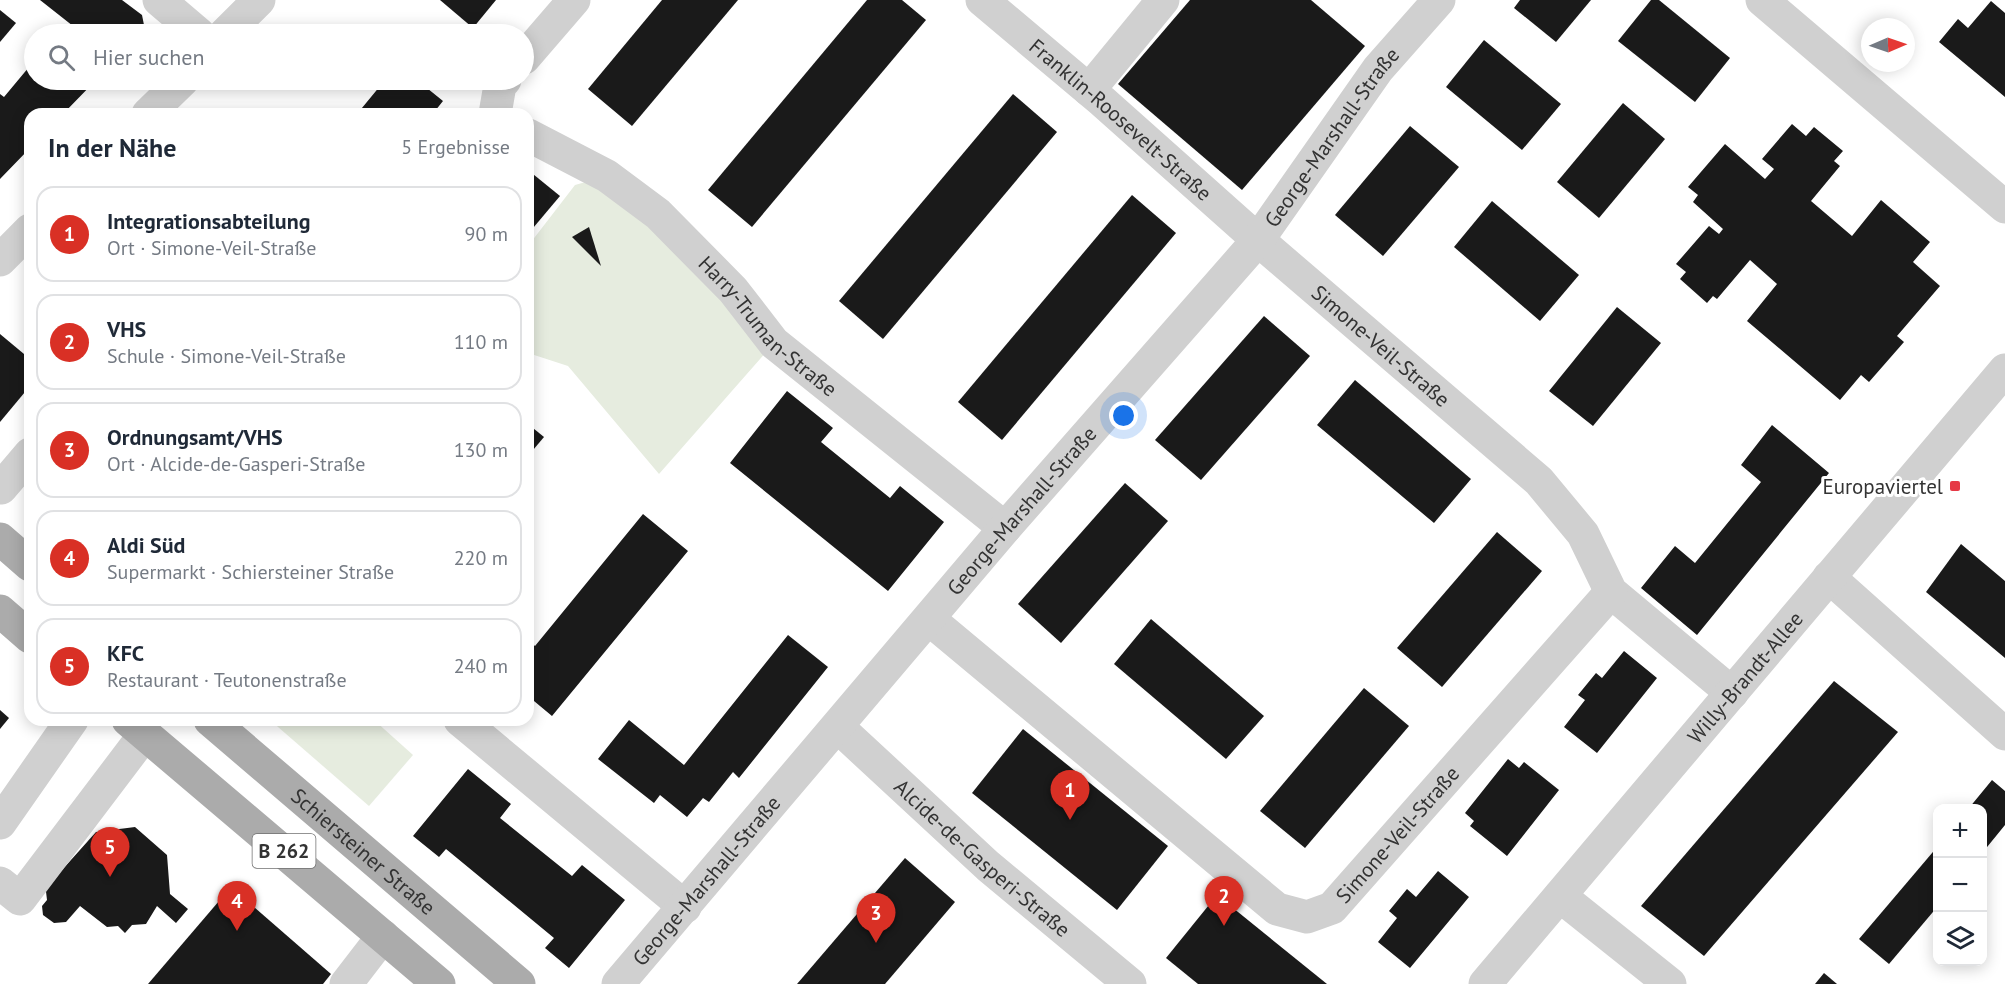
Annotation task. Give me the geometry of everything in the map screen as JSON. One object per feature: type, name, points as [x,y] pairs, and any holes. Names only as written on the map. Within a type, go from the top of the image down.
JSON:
[{"type":"main road","points":[[0,539],[24,560]]},
{"type":"main road","points":[[0,611],[24,632]]},
{"type":"main road","name":"Schiersteiner Straße","points":[[217,726],[519,984]]},
{"type":"main road","name":"B 262","points":[[136,727],[439,984]]},
{"type":"street","points":[[159,0],[187,24]]},
{"type":"street","points":[[235,24],[259,0]]},
{"type":"street","points":[[534,46],[574,0]]},
{"type":"street","name":"Franklin-Roosevelt-Straße","points":[[982,0],[1089,90],[1258,240]]},
{"type":"street","points":[[1089,90],[1163,0]]},
{"type":"street","name":"George-Marshall-Straße","points":[[618,984],[1005,528],[1258,240],[1378,69],[1438,0]]},
{"type":"street","points":[[1762,0],[2005,207]]},
{"type":"street","points":[[154,108],[173,90]]},
{"type":"street","points":[[496,108],[499,90]]},
{"type":"street","name":"Harry-Truman-Straße","points":[[534,138],[607,176],[658,214],[733,290],[774,343],[1005,528]]},
{"type":"street","points":[[0,260],[24,236]]},
{"type":"street","name":"Simone-Veil-Straße","points":[[1258,240],[1539,481],[1583,534],[1611,592],[1732,693]]},
{"type":"street","name":"Willy-Brandt-Allee","points":[[1485,984],[2005,370]]},
{"type":"street","points":[[1,488],[24,461]]},
{"type":"street","points":[[1829,578],[2005,734]]},
{"type":"street","name":"Simone-Veil-Straße","points":[[929,619],[1277,909],[1307,917],[1332,908],[1611,592]]},
{"type":"street","points":[[0,823],[68,726]]},
{"type":"street","points":[[467,726],[685,907]]},
{"type":"street","points":[[10,891],[111,780],[136,727]]},
{"type":"street","name":"Alcide-de-Gasperi-Straße","points":[[838,727],[988,866],[1130,984]]},
{"type":"street","points":[[1560,896],[1670,984]]},
{"type":"street","points":[[346,984],[383,936]]},
{"type":"shaded area","points":[[607,176],[774,343],[659,474],[568,366],[534,355],[534,238],[575,185]]},
{"type":"shaded area","points":[[277,726],[381,726],[413,755],[369,806]]},
{"type":"building","points":[[40,0],[122,0],[142,15],[144,24],[70,24]]},
{"type":"building","points":[[440,0],[496,0],[476,24],[468,24]]},
{"type":"building","points":[[662,0],[738,0],[632,126],[588,89]]},
{"type":"building","points":[[867,0],[902,0],[926,20],[752,227],[708,190]]},
{"type":"building","points":[[1190,0],[1311,0],[1365,46],[1242,190],[1118,84]]},
{"type":"building","points":[[1520,0],[1591,0],[1556,42],[1514,8]]},
{"type":"building","points":[[1651,0],[1659,0],[1730,58],[1695,102],[1618,41]]},
{"type":"building","points":[[1991,1],[2005,13],[2005,97],[1939,42],[1958,19],[1968,28]]},
{"type":"building","points":[[0,10],[16,23],[0,42]]},
{"type":"building","points":[[1484,40],[1561,104],[1522,150],[1446,87]]},
{"type":"building","points":[[24,73],[24,90],[86,90],[69,108],[24,108],[24,154],[0,179],[0,94],[4,97]]},
{"type":"building","points":[[377,90],[429,90],[443,101],[437,108],[362,108]]},
{"type":"building","points":[[1013,94],[1057,132],[883,339],[839,301]]},
{"type":"building","points":[[1623,103],[1665,139],[1599,218],[1557,182]]},
{"type":"building","points":[[1792,124],[1806,136],[1814,127],[1843,151],[1834,161],[1840,166],[1811,201],[1852,236],[1881,200],[1930,242],[1913,262],[1940,286],[1897,336],[1904,342],[1869,382],[1861,375],[1840,400],[1747,321],[1777,284],[1750,260],[1717,299],[1713,296],[1707,303],[1680,279],[1686,272],[1676,264],[1709,226],[1719,234],[1723,229],[1693,202],[1698,195],[1688,187],[1725,144],[1765,179],[1774,169],[1762,159]]},
{"type":"building","points":[[1410,126],[1459,167],[1383,256],[1335,215]]},
{"type":"building","points":[[534,175],[560,196],[534,227]]},
{"type":"building","points":[[1132,195],[1176,233],[1002,440],[958,402]]},
{"type":"building","points":[[1492,201],[1579,275],[1540,321],[1454,247]]},
{"type":"building","points":[[589,227],[601,266],[572,237]]},
{"type":"building","points":[[1617,307],[1661,343],[1593,426],[1549,391]]},
{"type":"building","points":[[1264,316],[1310,356],[1201,480],[1155,440]]},
{"type":"building","points":[[0,334],[24,354],[24,393],[0,422]]},
{"type":"building","points":[[1355,380],[1471,479],[1434,523],[1317,425]]},
{"type":"building","points":[[787,391],[833,428],[821,442],[890,498],[900,486],[944,522],[888,591],[730,463]]},
{"type":"building","points":[[1772,425],[1829,473],[1697,635],[1641,588],[1675,546],[1695,563],[1761,482],[1741,465]]},
{"type":"building","points":[[534,429],[544,437],[534,449]]},
{"type":"building","points":[[1125,483],[1168,521],[1061,643],[1018,604]]},
{"type":"building","points":[[643,514],[688,551],[552,716],[534,701],[535,646]]},
{"type":"building","points":[[1497,532],[1542,571],[1442,687],[1397,648]]},
{"type":"building","points":[[1961,544],[2005,581],[2005,658],[1926,592]]},
{"type":"building","points":[[1151,619],[1264,716],[1226,759],[1114,664]]},
{"type":"building","points":[[788,635],[828,667],[739,778],[733,772],[709,802],[703,798],[687,817],[660,795],[654,803],[598,759],[629,720],[684,765]]},
{"type":"building","points":[[1624,651],[1657,678],[1597,753],[1564,727],[1585,700],[1578,695],[1596,673],[1602,678]]},
{"type":"building","points":[[1834,681],[1898,732],[1704,956],[1641,906]]},
{"type":"building","points":[[1364,688],[1409,726],[1305,848],[1260,811]]},
{"type":"building","points":[[0,710],[9,718],[0,729]]},
{"type":"building","points":[[1023,729],[1168,846],[1117,910],[972,793]]},
{"type":"building","points":[[1508,759],[1519,768],[1524,762],[1559,790],[1507,856],[1470,826],[1474,821],[1465,813]]},
{"type":"building","points":[[468,769],[511,804],[500,818],[572,876],[582,865],[625,900],[569,968],[545,948],[554,938],[446,849],[439,857],[413,836]]},
{"type":"building","points":[[1992,780],[2005,791],[2005,825],[1987,847],[1987,804],[1972,804]]},
{"type":"building","points":[[135,827],[167,855],[170,894],[188,909],[176,923],[157,906],[146,924],[132,925],[125,933],[118,926],[107,927],[80,906],[66,922],[54,923],[43,915],[42,906],[47,900],[45,883],[62,870],[96,832]]},
{"type":"building","points":[[1933,852],[1933,912],[1889,964],[1859,939]]},
{"type":"building","points":[[905,858],[955,902],[885,984],[797,984]]},
{"type":"building","points":[[1438,871],[1469,897],[1410,968],[1378,942],[1397,918],[1389,911],[1407,889],[1416,897]]},
{"type":"building","points":[[231,887],[331,974],[323,984],[148,984]]},
{"type":"building","points":[[1217,895],[1327,984],[1198,984],[1166,958]]},
{"type":"building","points":[[1824,973],[1837,984],[1815,984]]},
{"type":"place","name":"Europaviertel","points":[[1955,486]]},
{"type":"place","name":"Integrationsabteilung","points":[[1070,820]]},
{"type":"place","name":"KFC","points":[[110,877]]},
{"type":"place","name":"VHS","points":[[1224,926]]},
{"type":"place","name":"Aldi Süd","points":[[237,931]]},
{"type":"place","name":"Ordnungsamt/VHS","points":[[876,943]]}]
